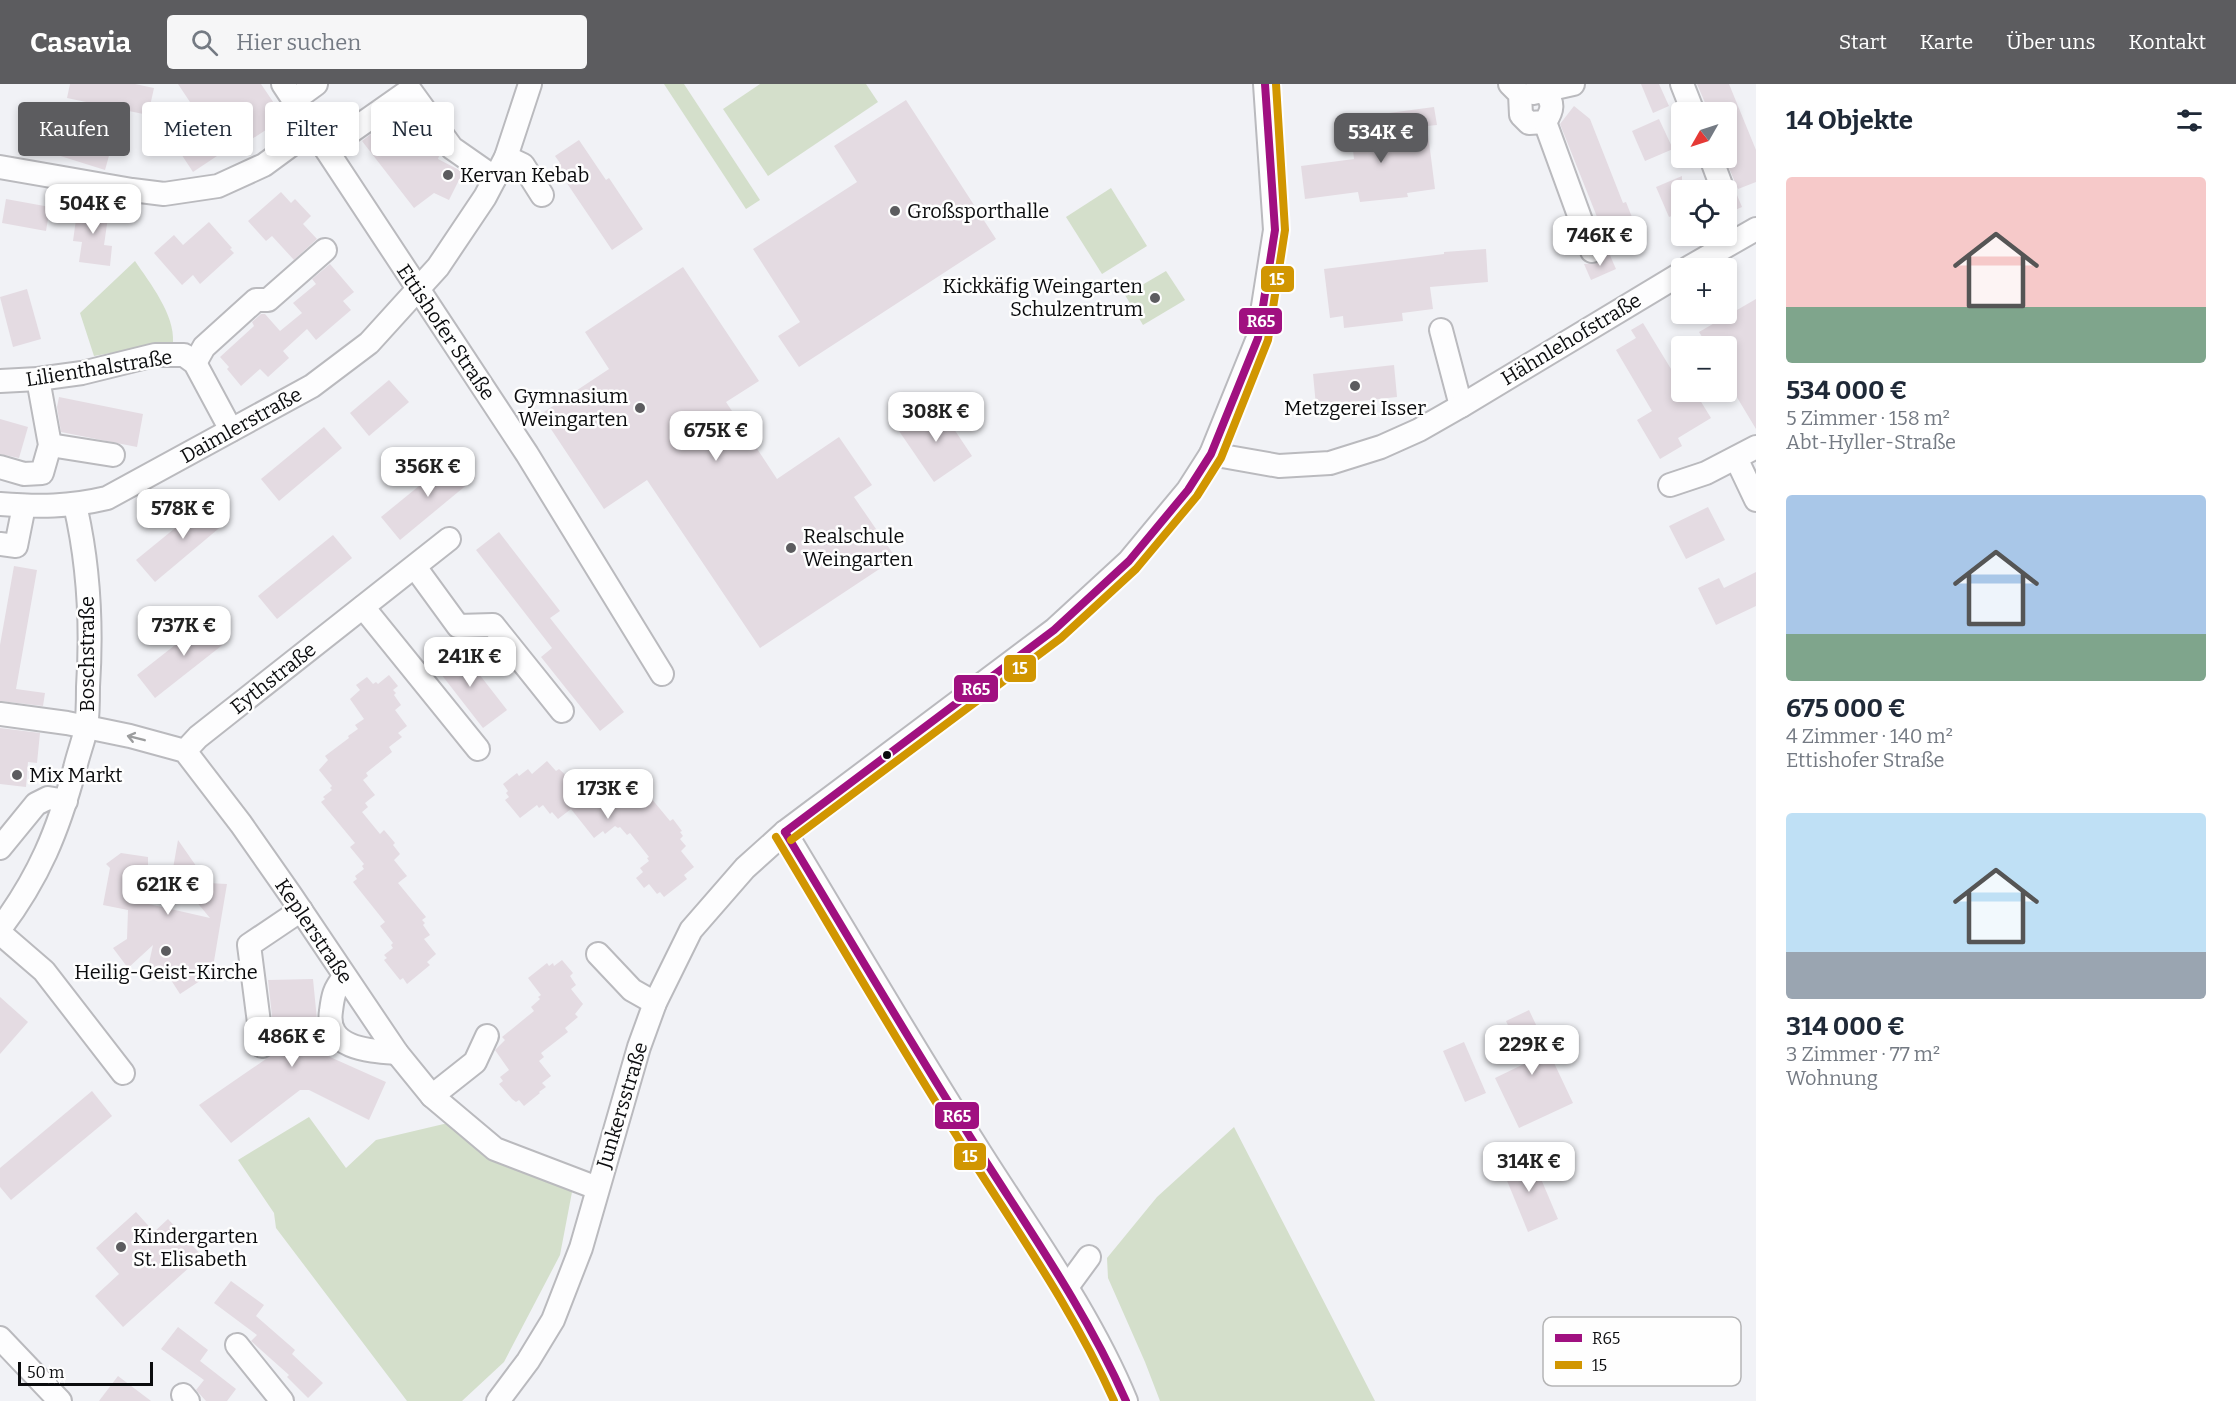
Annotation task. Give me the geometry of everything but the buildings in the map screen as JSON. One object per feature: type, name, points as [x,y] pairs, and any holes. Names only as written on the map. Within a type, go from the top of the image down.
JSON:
[{"type":"street","points":[[288,92],[316,84]]},
{"type":"street","name":"Daimlerstraße","points":[[0,504],[40,507],[75,505],[107,498],[312,386],[369,343],[438,267],[485,197],[506,157],[530,84]]},
{"type":"street","name":"Junkersstraße","points":[[498,1401],[528,1361],[553,1320],[581,1248],[639,1047],[655,1003],[691,930],[745,868],[785,832],[1054,630],[1129,561],[1188,490],[1211,454],[1258,338],[1275,230],[1265,84]]},
{"type":"street","points":[[1545,122],[1529,123],[1521,115],[1515,89],[1545,92],[1573,84]]},
{"type":"street","points":[[1682,84],[1689,102]]},
{"type":"street","points":[[359,126],[410,90],[452,148],[495,178]]},
{"type":"street","points":[[1545,92],[1552,100],[1552,112],[1545,122]]},
{"type":"street","points":[[1545,122],[1592,251]]},
{"type":"street","points":[[0,167],[164,194],[218,186],[264,165],[276,156]]},
{"type":"street","name":"Ettishofer Straße","points":[[331,156],[527,454],[662,674]]},
{"type":"street","points":[[506,157],[523,165],[543,195]]},
{"type":"street","points":[[1705,258],[1756,229]]},
{"type":"street","name":"Lilienthalstraße","points":[[195,363],[204,347],[256,300],[268,300],[326,250]]},
{"type":"street","name":"Hähnlehofstraße","points":[[1211,454],[1279,466],[1330,463],[1381,447],[1419,430],[1461,406],[1671,280]]},
{"type":"street","points":[[1442,330],[1461,406]]},
{"type":"street","name":"Lilienthalstraße","points":[[0,381],[82,373],[155,355],[184,355],[195,363],[231,430]]},
{"type":"street","points":[[0,468],[24,474],[42,473],[50,445],[38,379]]},
{"type":"street","points":[[50,445],[113,455]]},
{"type":"street","points":[[1670,485],[1706,473],[1756,447]]},
{"type":"street","points":[[1736,458],[1756,500]]},
{"type":"street","name":"Boschstraße","points":[[0,931],[29,888],[43,860],[66,801],[86,728],[91,644],[83,539],[75,505]]},
{"type":"street","points":[[0,544],[16,546],[24,506]]},
{"type":"street","name":"Eythstraße","points":[[185,751],[198,737],[449,539]]},
{"type":"street","points":[[415,567],[458,626],[493,625],[562,711]]},
{"type":"street","points":[[363,607],[478,749]]},
{"type":"street","points":[[0,714],[67,723],[130,736],[185,751]]},
{"type":"street","name":"Keplerstraße","points":[[185,751],[241,824],[397,1053],[432,1096],[495,1149],[597,1188]]},
{"type":"street","points":[[0,849],[36,804],[48,798],[66,801]]},
{"type":"street","points":[[785,832],[973,1142],[1067,1287],[1112,1366],[1126,1401]]},
{"type":"street","points":[[262,1046],[249,945],[301,910]]},
{"type":"street","points":[[0,931],[44,971],[123,1073]]},
{"type":"street","points":[[598,954],[632,990],[655,1003]]},
{"type":"street","points":[[344,977],[333,991],[329,1021],[336,1036],[348,1045],[375,1052],[397,1053]]},
{"type":"street","points":[[432,1096],[475,1062],[488,1036]]},
{"type":"street","points":[[1067,1287],[1089,1257]]},
{"type":"street","points":[[0,1338],[47,1398]]},
{"type":"street","points":[[237,1345],[282,1401]]},
{"type":"green space","points":[[664,84],[684,84],[760,200],[746,209]]},
{"type":"green space","points":[[760,84],[866,84],[878,102],[768,176],[723,109]]},
{"type":"green space","points":[[1111,188],[1147,246],[1102,274],[1066,217]]},
{"type":"green space","points":[[135,261],[166,310],[173,332],[173,342],[94,356],[80,313]]},
{"type":"green space","name":"Kickkäfig Weingarten Schulzentrum","points":[[1166,271],[1185,300],[1143,325],[1125,295]]},
{"type":"green space","points":[[309,1117],[346,1168],[376,1140],[448,1123],[479,1151],[572,1192],[560,1255],[504,1362],[462,1401],[407,1401],[276,1228],[274,1213],[238,1160]]},
{"type":"green space","points":[[1234,1127],[1375,1401],[1160,1401],[1108,1278],[1107,1258],[1157,1197]]},
{"type":"transit line","name":"R65","points":[[785,832],[1054,630],[1129,561],[1188,490],[1211,454],[1258,338],[1275,230],[1265,84]]},
{"type":"transit line","name":"15","points":[[791,840],[1061,638],[1136,569],[1197,496],[1221,458],[1268,340],[1285,230],[1276,84]]},
{"type":"transit line","name":"R65","points":[[785,832],[899,1022],[1072,1298],[1126,1401]]},
{"type":"transit line","name":"15","points":[[776,837],[915,1068],[1062,1301],[1114,1401]]},
{"type":"place","name":"Kervan Kebab","points":[[448,175]]},
{"type":"place","name":"Großsporthalle","points":[[895,211]]},
{"type":"place","name":"Kickkäfig Weingarten Schulzentrum","points":[[1155,298]]},
{"type":"place","name":"Metzgerei Isser","points":[[1355,386]]},
{"type":"place","name":"Gymnasium Weingarten","points":[[640,408]]},
{"type":"place","name":"Realschule Weingarten","points":[[791,548]]},
{"type":"place","name":"Mix Markt","points":[[17,775]]},
{"type":"place","name":"Heilig-Geist-Kirche","points":[[166,951]]},
{"type":"place","name":"Kindergarten St. Elisabeth","points":[[121,1247]]}]
